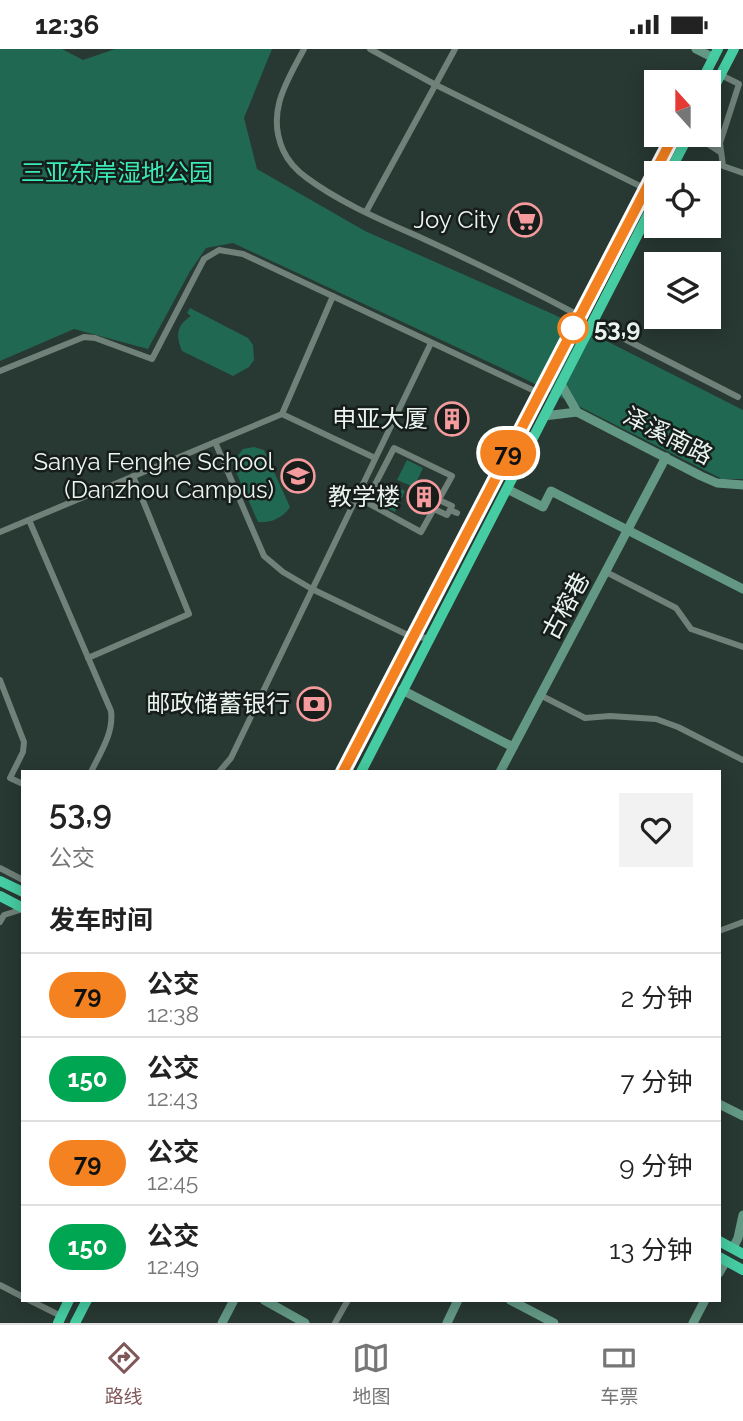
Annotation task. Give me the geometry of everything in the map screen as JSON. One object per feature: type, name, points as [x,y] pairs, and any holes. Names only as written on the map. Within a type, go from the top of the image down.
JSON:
[{"type":"highway","points":[[721,73],[734,49]]},
{"type":"highway","points":[[707,70],[716,53]]},
{"type":"highway","points":[[344,770],[644,193]]},
{"type":"highway","points":[[362,770],[644,222]]},
{"type":"highway","points":[[422,618],[436,625]]},
{"type":"highway","points":[[411,671],[412,637]]},
{"type":"highway","points":[[399,663],[407,663],[411,671]]},
{"type":"highway","points":[[0,881],[21,891]]},
{"type":"highway","points":[[0,896],[21,908]]},
{"type":"highway","points":[[721,1242],[738,1251]]},
{"type":"highway","points":[[722,1259],[743,1270]]},
{"type":"highway","points":[[60,1320],[68,1302]]},
{"type":"highway","points":[[76,1323],[86,1302]]},
{"type":"street","points":[[304,49],[281,93],[276,110],[282,149],[292,165],[307,179],[366,212],[580,316]]},
{"type":"street","points":[[370,49],[434,84],[644,188]]},
{"type":"street","points":[[366,212],[455,49]]},
{"type":"street","points":[[696,49],[716,53]]},
{"type":"street","points":[[721,75],[742,84],[720,143],[720,152],[723,166],[743,173]]},
{"type":"street","points":[[712,147],[720,152]]},
{"type":"street","points":[[0,371],[85,337],[95,338],[152,359],[204,259],[219,250],[243,254],[539,393]]},
{"type":"street","points":[[0,532],[282,414],[333,296]]},
{"type":"street","points":[[601,327],[738,397]]},
{"type":"street","points":[[221,770],[231,758],[431,343]]},
{"type":"street","points":[[544,416],[578,412],[561,384]]},
{"type":"street","name":"泽溪南路","points":[[578,412],[718,482],[743,485]]},
{"type":"street","points":[[282,414],[375,458]]},
{"type":"street","points":[[215,442],[264,556],[283,572],[312,589],[412,637],[429,638]]},
{"type":"street","points":[[394,448],[452,476],[439,500],[421,532],[365,502],[394,448]]},
{"type":"street","name":"古榕巷","points":[[501,770],[666,457]]},
{"type":"street","points":[[88,658],[189,614],[134,476]]},
{"type":"street","points":[[507,489],[542,507],[551,491],[743,589]]},
{"type":"street","points":[[433,509],[447,515],[452,506],[439,500]]},
{"type":"street","points":[[450,510],[457,513]]},
{"type":"street","points":[[29,520],[111,711],[110,733],[92,770]]},
{"type":"street","points":[[606,572],[676,608],[691,629],[743,647]]},
{"type":"street","points":[[0,680],[24,742],[23,752],[10,778],[21,783]]},
{"type":"street","points":[[402,690],[513,747]]},
{"type":"street","points":[[540,695],[585,718],[610,716],[656,719],[742,757]]},
{"type":"street","points":[[0,868],[21,879]]},
{"type":"street","points":[[0,922],[4,915],[21,910]]},
{"type":"street","points":[[721,930],[743,922]]},
{"type":"street","points":[[721,1105],[743,1116]]},
{"type":"street","points":[[738,1251],[743,1215]]},
{"type":"street","points":[[0,1285],[21,1296]]},
{"type":"street","points":[[32,1302],[60,1320]]},
{"type":"street","points":[[222,1323],[233,1302]]},
{"type":"street","points":[[268,1302],[305,1323]]},
{"type":"street","points":[[335,1323],[347,1302]]},
{"type":"street","points":[[447,1323],[457,1302]]},
{"type":"street","points":[[514,1302],[554,1323]]},
{"type":"street","points":[[693,1323],[704,1302]]},
{"type":"green space","name":"三亚东岸湿地公园","points":[[0,49],[62,49],[83,60],[115,49],[272,49],[244,118],[257,169],[365,231],[555,315],[743,410],[743,479],[722,479],[525,379],[233,243],[206,248],[189,273],[148,349],[74,329],[0,361]]},
{"type":"green space","points":[[190,308],[248,338],[253,345],[254,360],[249,367],[233,376],[182,351],[179,331],[182,323],[191,316],[187,313]]},
{"type":"green space","points":[[254,447],[264,450],[290,507],[280,517],[267,522],[258,522],[232,463],[243,449]]},
{"type":"green space","points":[[407,460],[423,468],[414,487],[397,480]]},
{"type":"green space","points":[[394,485],[405,491],[395,512],[383,506]]},
{"type":"bus line","name":"79","points":[[344,770],[668,147]]},
{"type":"place","name":"Joy City","points":[[525,220]]},
{"type":"place","name":"53,9","points":[[573,328]]},
{"type":"place","name":"申亚大厦","points":[[452,419]]},
{"type":"place","name":"Sanya Fenghe School (Danzhou Campus)","points":[[298,476]]},
{"type":"place","name":"教学楼","points":[[424,497]]},
{"type":"place","name":"邮政储蓄银行","points":[[314,704]]}]
